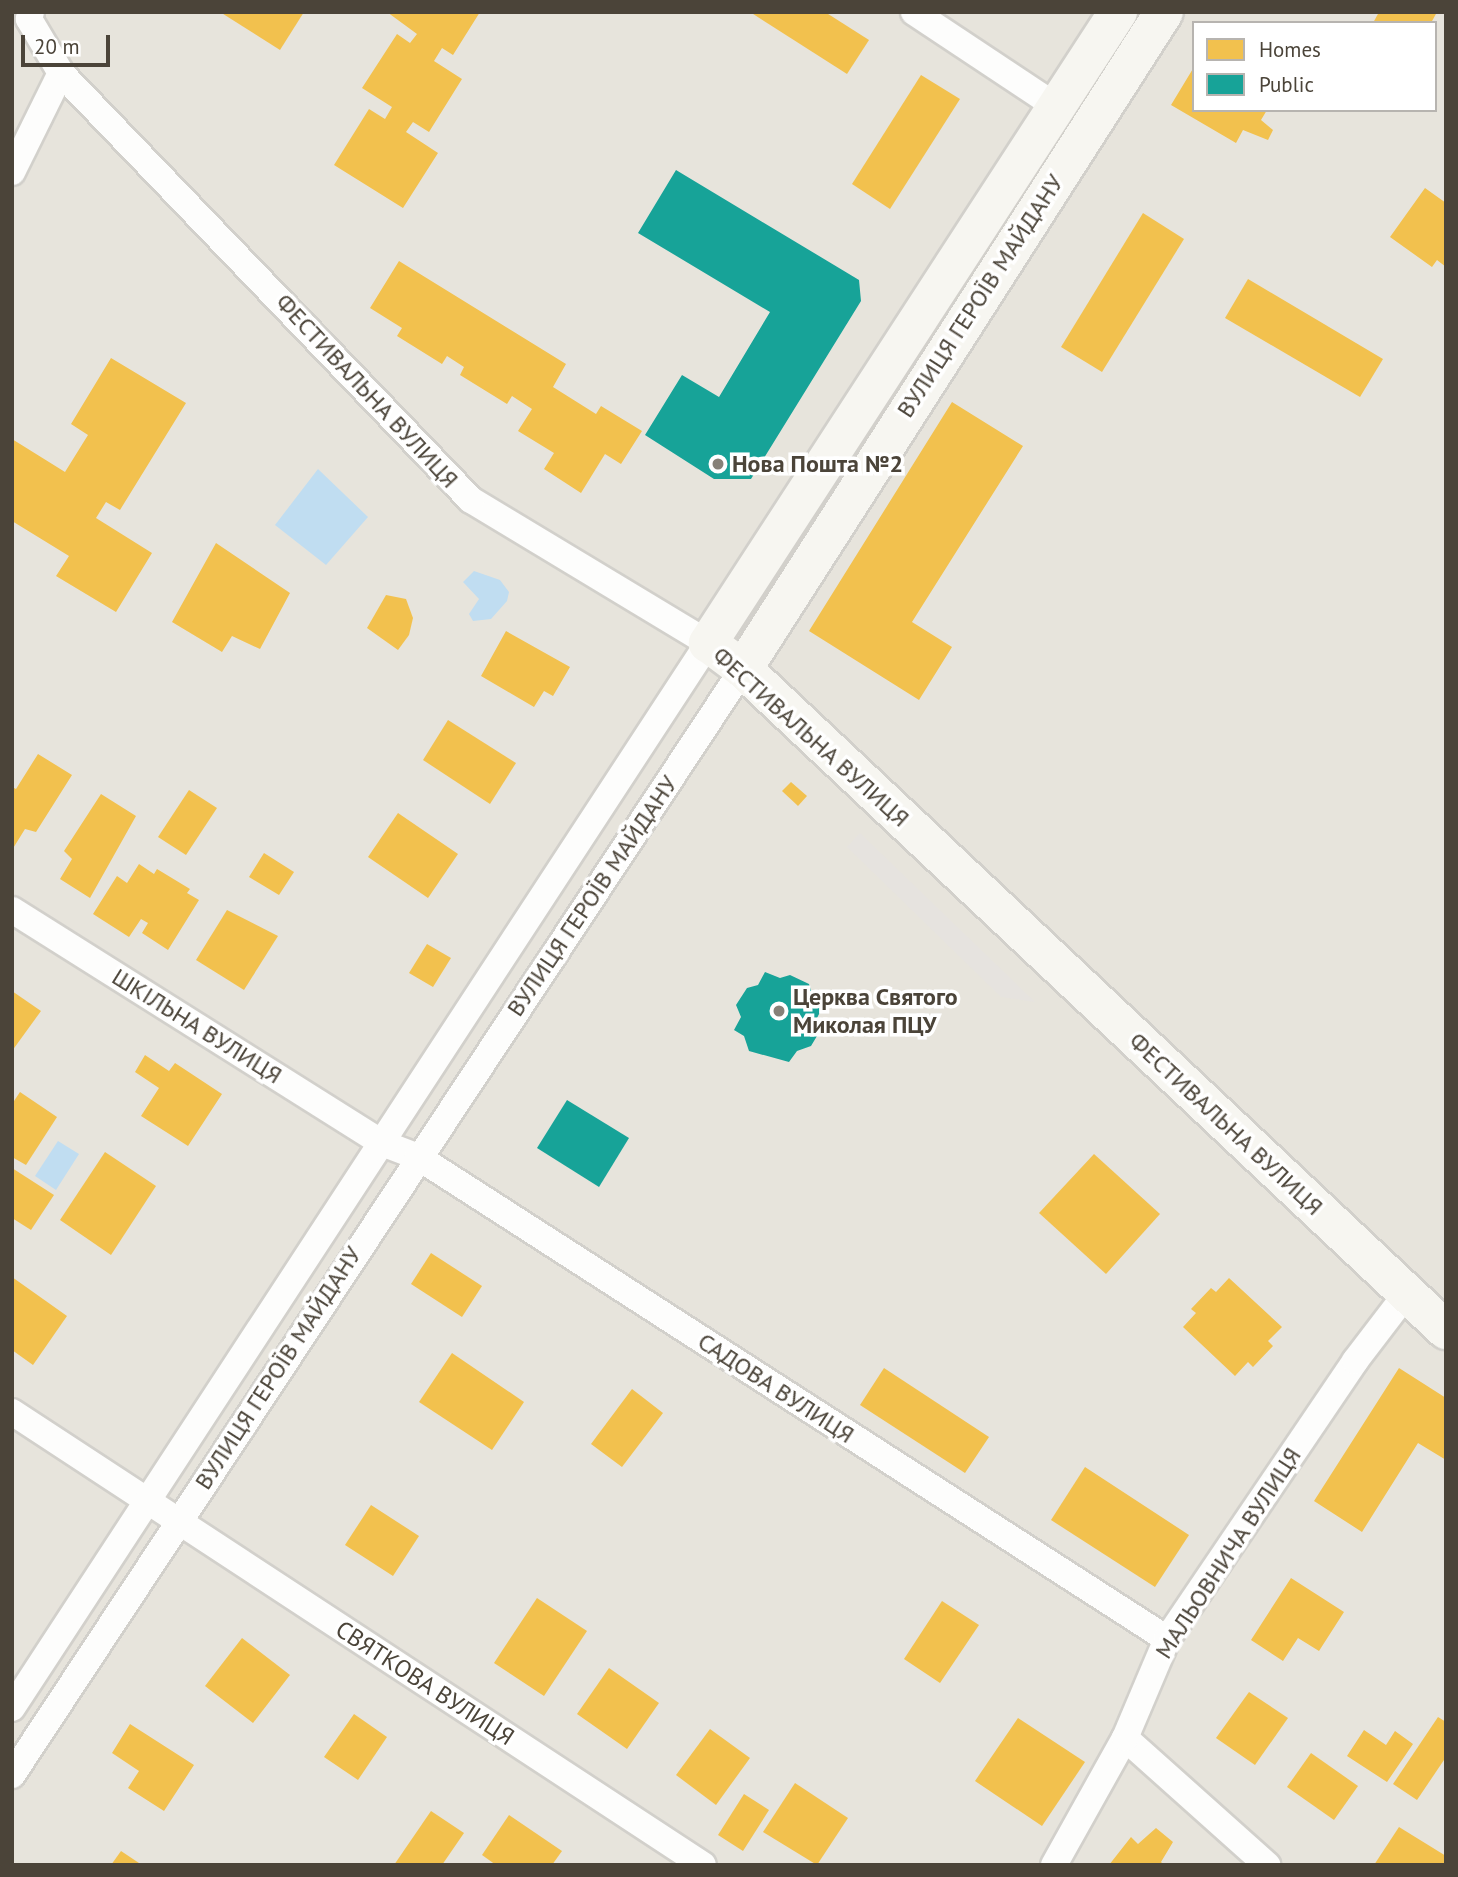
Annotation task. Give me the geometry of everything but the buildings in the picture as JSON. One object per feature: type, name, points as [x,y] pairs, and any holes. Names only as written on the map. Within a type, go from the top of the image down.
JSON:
[{"type":"street","name":"ФЕСТИВАЛЬНА ВУЛИЦЯ","points":[[31,12],[29,19],[61,73],[471,500],[708,643],[743,669],[1446,1330]]},
{"type":"street","points":[[914,12],[1057,107]]},
{"type":"street","name":"ВУЛИЦЯ ГЕРОЇВ МАЙДАНУ","points":[[12,1708],[1118,12]]},
{"type":"street","name":"ВУЛИЦЯ ГЕРОЇВ МАЙДАНУ","points":[[12,1775],[178,1520],[743,669],[1164,12]]},
{"type":"street","points":[[12,172],[61,73]]},
{"type":"street","name":"ШКІЛЬНА ВУЛИЦЯ","points":[[12,910],[382,1143]]},
{"type":"street","name":"САДОВА ВУЛИЦЯ","points":[[382,1143],[418,1157],[1167,1639]]},
{"type":"street","name":"МАЛЬОВНИЧА ВУЛИЦЯ","points":[[1054,1865],[1125,1738],[1167,1639],[1355,1361],[1406,1293]]},
{"type":"street","name":"СВЯТКОВА ВУЛИЦЯ","points":[[12,1412],[703,1865]]},
{"type":"street","points":[[1125,1738],[1267,1865]]},
{"type":"shaded area","points":[[12,12],[1446,12],[1446,1865],[12,1865]]},
{"type":"shaded area","points":[[860,833],[1035,1002],[1001,997],[847,847]]},
{"type":"water","points":[[318,469],[368,517],[326,565],[275,525]]},
{"type":"water","points":[[474,571],[500,580],[509,592],[507,601],[491,619],[473,621],[469,614],[479,599],[463,582]]},
{"type":"water","points":[[58,1141],[79,1154],[56,1190],[35,1176]]},
{"type":"place","name":"Нова Пошта №2","points":[[718,464]]},
{"type":"place","name":"Церква Святого Миколая ПЦУ","points":[[779,1011]]}]
